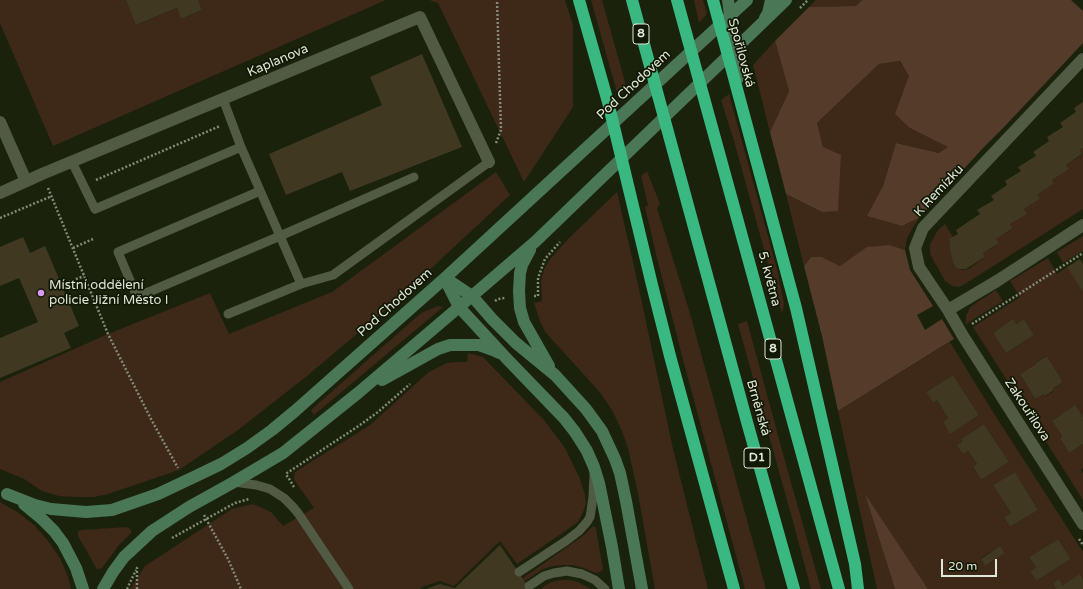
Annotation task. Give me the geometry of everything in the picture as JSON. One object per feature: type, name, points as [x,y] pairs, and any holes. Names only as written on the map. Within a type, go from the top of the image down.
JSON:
[{"type":"highway","points":[[578,0],[608,102],[670,356],[732,585]]},
{"type":"highway","name":"8","points":[[632,0],[721,327]]},
{"type":"highway","name":"5. května","points":[[677,0],[839,589]]},
{"type":"highway","name":"Spořilovská","points":[[714,4],[796,308],[855,564],[858,589]]},
{"type":"highway","name":"Brněnská","points":[[721,327],[794,589]]},
{"type":"main road","points":[[728,0],[743,112]]},
{"type":"main road","name":"Pod Chodovem","points":[[3,492],[35,505],[51,509],[86,512],[112,510],[158,494],[227,460],[247,448],[272,430],[318,391],[445,278],[747,0]]},
{"type":"main road","points":[[764,21],[768,13],[771,0]]},
{"type":"main road","points":[[103,589],[124,557],[152,531],[189,507],[283,453],[358,393],[460,307],[536,241],[786,0]]},
{"type":"main road","points":[[536,241],[525,258],[520,273],[520,308],[524,322],[554,375]]},
{"type":"main road","points":[[445,278],[472,296],[516,343],[554,375],[590,414],[602,431],[615,459],[623,486],[642,589]]},
{"type":"main road","points":[[445,278],[460,307],[508,360],[570,424],[587,451],[599,483],[619,589]]},
{"type":"main road","points":[[358,393],[438,349],[450,345],[487,347],[508,360]]},
{"type":"main road","points":[[3,492],[33,511],[54,531],[71,557],[79,574],[83,589]]},
{"type":"street","name":"Kaplanova","points":[[0,193],[42,174],[420,17],[489,162]]},
{"type":"street","name":"K Remízku","points":[[948,310],[919,267],[915,248],[923,228],[1083,59]]},
{"type":"street","points":[[0,122],[26,181]]},
{"type":"street","points":[[948,310],[1083,225]]},
{"type":"street","name":"Zakouřilova","points":[[948,310],[1083,524]]},
{"type":"lane","points":[[223,99],[241,147],[301,284]]},
{"type":"lane","points":[[72,162],[95,209],[241,147]]},
{"type":"lane","points":[[228,314],[301,284],[333,275],[489,162]]},
{"type":"lane","points":[[260,191],[118,252],[137,297],[414,177]]},
{"type":"lane","points":[[519,572],[579,531],[590,517],[593,497],[594,467]]},
{"type":"lane","points":[[234,482],[256,485],[270,489],[284,498],[298,513],[349,589]]},
{"type":"lane","points":[[529,586],[544,576],[554,573],[567,572],[582,574],[595,580],[605,589]]},
{"type":"path","points":[[489,162],[501,130],[497,0]]},
{"type":"path","points":[[84,185],[231,121]]},
{"type":"path","points":[[42,174],[108,334],[151,419]]},
{"type":"path","points":[[0,218],[52,196]]},
{"type":"path","points":[[73,248],[93,239]]},
{"type":"path","points":[[969,326],[1083,254]]},
{"type":"path","points":[[61,285],[84,276]]},
{"type":"path","points":[[296,489],[286,475],[287,473],[360,426],[412,382]]},
{"type":"path","points":[[167,541],[235,503],[251,499]]},
{"type":"path","points":[[228,559],[241,589]]},
{"type":"path","points":[[127,589],[137,568],[142,563]]},
{"type":"path","points":[[137,568],[137,589]]},
{"type":"shaded area","points":[[0,0],[126,0],[137,25],[177,8],[181,19],[202,10],[198,0],[386,0],[53,146],[0,23]]},
{"type":"shaded area","points":[[429,0],[565,0],[573,25],[573,107],[524,182],[438,3]]},
{"type":"shaded area","points":[[591,0],[602,0],[627,89],[618,96]]},
{"type":"shaded area","points":[[694,0],[703,0],[707,14],[699,23]]},
{"type":"shaded area","points":[[816,0],[862,0],[857,6],[809,7]]},
{"type":"shaded area","points":[[862,0],[1071,0],[1083,11],[1083,43],[919,218],[902,226],[867,216],[883,186],[896,143],[939,153],[948,147],[910,128],[895,114],[909,76],[900,61],[879,64],[817,123],[823,147],[841,155],[838,211],[822,212],[786,194],[770,132],[789,91],[775,41],[809,7],[856,6]]},
{"type":"shaded area","points":[[775,41],[789,91],[770,132],[753,65]]},
{"type":"shaded area","points":[[899,61],[910,76],[910,128],[949,147],[939,153],[896,143],[883,186],[868,216],[902,226],[919,218],[908,236],[905,250],[890,245],[849,260],[840,266],[822,257],[811,257],[804,266],[786,194],[822,212],[823,147],[817,123],[879,64]]},
{"type":"shaded area","points":[[729,94],[777,269],[784,304],[782,314],[734,141],[721,100]]},
{"type":"shaded area","points":[[1083,148],[1083,209],[965,284],[959,287],[952,286],[945,281],[930,254],[930,244],[938,230],[945,224],[953,237],[949,240],[954,266],[963,270],[969,269],[985,257],[983,253],[999,243],[996,239],[1013,228],[1010,224],[1026,214],[1024,209],[1040,199],[1038,194],[1054,184],[1052,180],[1068,169],[1066,165],[1082,155],[1080,150]]},
{"type":"shaded area","points":[[647,171],[660,204],[657,208],[689,310],[766,589],[745,589],[682,356],[645,207],[648,205],[641,176]]},
{"type":"shaded area","points":[[496,172],[510,195],[395,302],[307,376],[238,430],[179,470],[108,494],[94,497],[76,497],[59,496],[42,491],[24,479],[0,469],[0,382],[108,334],[210,293],[229,334],[332,292]]},
{"type":"shaded area","points":[[617,192],[673,449],[708,589],[655,589],[638,494],[628,448],[622,431],[613,412],[602,395],[546,333],[541,324],[534,303],[542,301],[542,276],[545,267],[551,258],[569,238]]},
{"type":"shaded area","points":[[1083,236],[1083,251],[1063,263],[1057,252]]},
{"type":"shaded area","points":[[890,245],[905,250],[910,270],[933,306],[917,315],[925,330],[942,319],[954,339],[838,411],[822,336],[804,266],[811,257],[822,257],[840,266],[867,247]]},
{"type":"shaded area","points":[[1048,258],[1057,274],[1067,267],[1083,291],[1083,417],[1075,406],[1052,421],[1062,436],[1060,438],[1069,453],[1083,444],[1083,468],[1081,470],[1083,473],[1083,500],[973,327],[1020,297],[1010,281]],"holes":[[[1024,319],[1034,335],[1006,353],[993,333],[1013,320],[1016,324]],[[1047,356],[1063,382],[1053,388],[1054,391],[1046,396],[1044,394],[1035,399],[1020,374]]]},
{"type":"shaded area","points":[[996,290],[1003,301],[966,324],[966,316],[970,307]]},
{"type":"shaded area","points":[[438,306],[443,307],[314,415],[311,410],[421,313]]},
{"type":"shaded area","points":[[747,321],[821,589],[811,589],[738,324]]},
{"type":"shaded area","points":[[950,342],[1083,552],[1083,580],[1080,575],[1063,585],[1059,579],[1053,583],[1056,589],[928,589],[866,496],[895,589],[877,589],[838,411]],"holes":[[[953,375],[979,415],[950,433],[943,422],[948,418],[937,400],[933,403],[926,392]],[[984,424],[1009,462],[981,480],[973,468],[977,464],[968,451],[963,454],[958,445],[962,442],[961,439]],[[1015,472],[1038,510],[1010,527],[1004,517],[1011,513],[993,485]],[[1058,539],[1071,559],[1036,581],[1030,571],[1036,567],[1029,557]],[[1000,546],[1005,553],[985,566],[981,558]]]},
{"type":"shaded area","points":[[468,353],[483,357],[544,420],[565,448],[580,479],[586,503],[578,522],[571,527],[517,564],[500,541],[454,586],[440,581],[420,589],[130,589],[145,566],[232,509],[253,504],[271,512],[283,526],[314,508],[295,481],[295,472],[370,425],[429,372],[447,363],[467,362]]},
{"type":"shaded area","points":[[865,494],[928,589],[895,589]]},
{"type":"shaded area","points":[[0,502],[19,513],[35,526],[48,541],[60,558],[71,589],[0,589]]},
{"type":"shaded area","points":[[593,526],[596,529],[603,569],[601,572],[596,573],[573,565],[553,566],[543,569],[525,581],[523,578],[584,535]]},
{"type":"shaded area","points":[[127,527],[131,530],[131,533],[119,545],[102,568],[97,569],[78,536],[78,531]]},
{"type":"shaded area","points":[[561,580],[578,582],[591,589],[540,589],[551,582]]},
{"type":"building","points":[[126,0],[198,0],[202,10],[181,19],[177,8],[136,25]]},
{"type":"building","points":[[422,54],[462,147],[350,191],[342,172],[286,195],[269,154],[382,105],[370,77]]},
{"type":"building","points":[[1083,102],[1083,148],[1080,150],[1082,154],[1066,165],[1069,169],[1052,180],[1054,184],[1038,194],[1040,199],[1024,209],[1027,214],[1010,224],[1013,228],[996,239],[999,243],[983,253],[985,257],[966,269],[956,268],[953,263],[949,239],[958,234],[956,230],[980,214],[977,210],[994,200],[991,196],[1007,185],[1005,181],[1021,171],[1018,167],[1036,156],[1033,152],[1049,141],[1047,137],[1063,127],[1060,123],[1076,112],[1074,108]]},
{"type":"building","points":[[23,237],[30,253],[45,246],[79,326],[64,333],[71,348],[0,378],[0,338],[38,322],[19,278],[0,286],[0,247]]},
{"type":"building","points":[[1080,259],[1083,264],[1083,292],[1067,267]]},
{"type":"building","points":[[1013,319],[1016,324],[1024,319],[1034,335],[1006,353],[993,333]]},
{"type":"building","points":[[1047,356],[1063,382],[1053,388],[1054,390],[1045,396],[1044,394],[1035,399],[1020,374]]},
{"type":"building","points":[[953,375],[979,415],[950,434],[943,422],[948,418],[937,400],[933,403],[926,392]]},
{"type":"building","points":[[1075,405],[1083,417],[1083,444],[1069,453],[1060,438],[1062,436],[1052,421]]},
{"type":"building","points":[[984,424],[1009,462],[981,480],[973,467],[977,464],[968,451],[963,454],[957,445],[962,442],[961,439]]},
{"type":"building","points":[[1015,472],[1038,510],[1010,527],[1004,517],[1011,513],[993,485]]},
{"type":"building","points":[[1058,539],[1071,559],[1036,581],[1030,571],[1036,567],[1029,557]]},
{"type":"building","points":[[500,545],[530,589],[426,589],[440,584],[455,588]]},
{"type":"building","points":[[1000,546],[1005,553],[985,566],[981,559]]},
{"type":"building","points":[[1080,574],[1083,580],[1083,589],[1056,589],[1053,583],[1059,579],[1063,585]]},
{"type":"place","name":"Místní oddělení policie Jižní Město I","points":[[41,293]]}]
